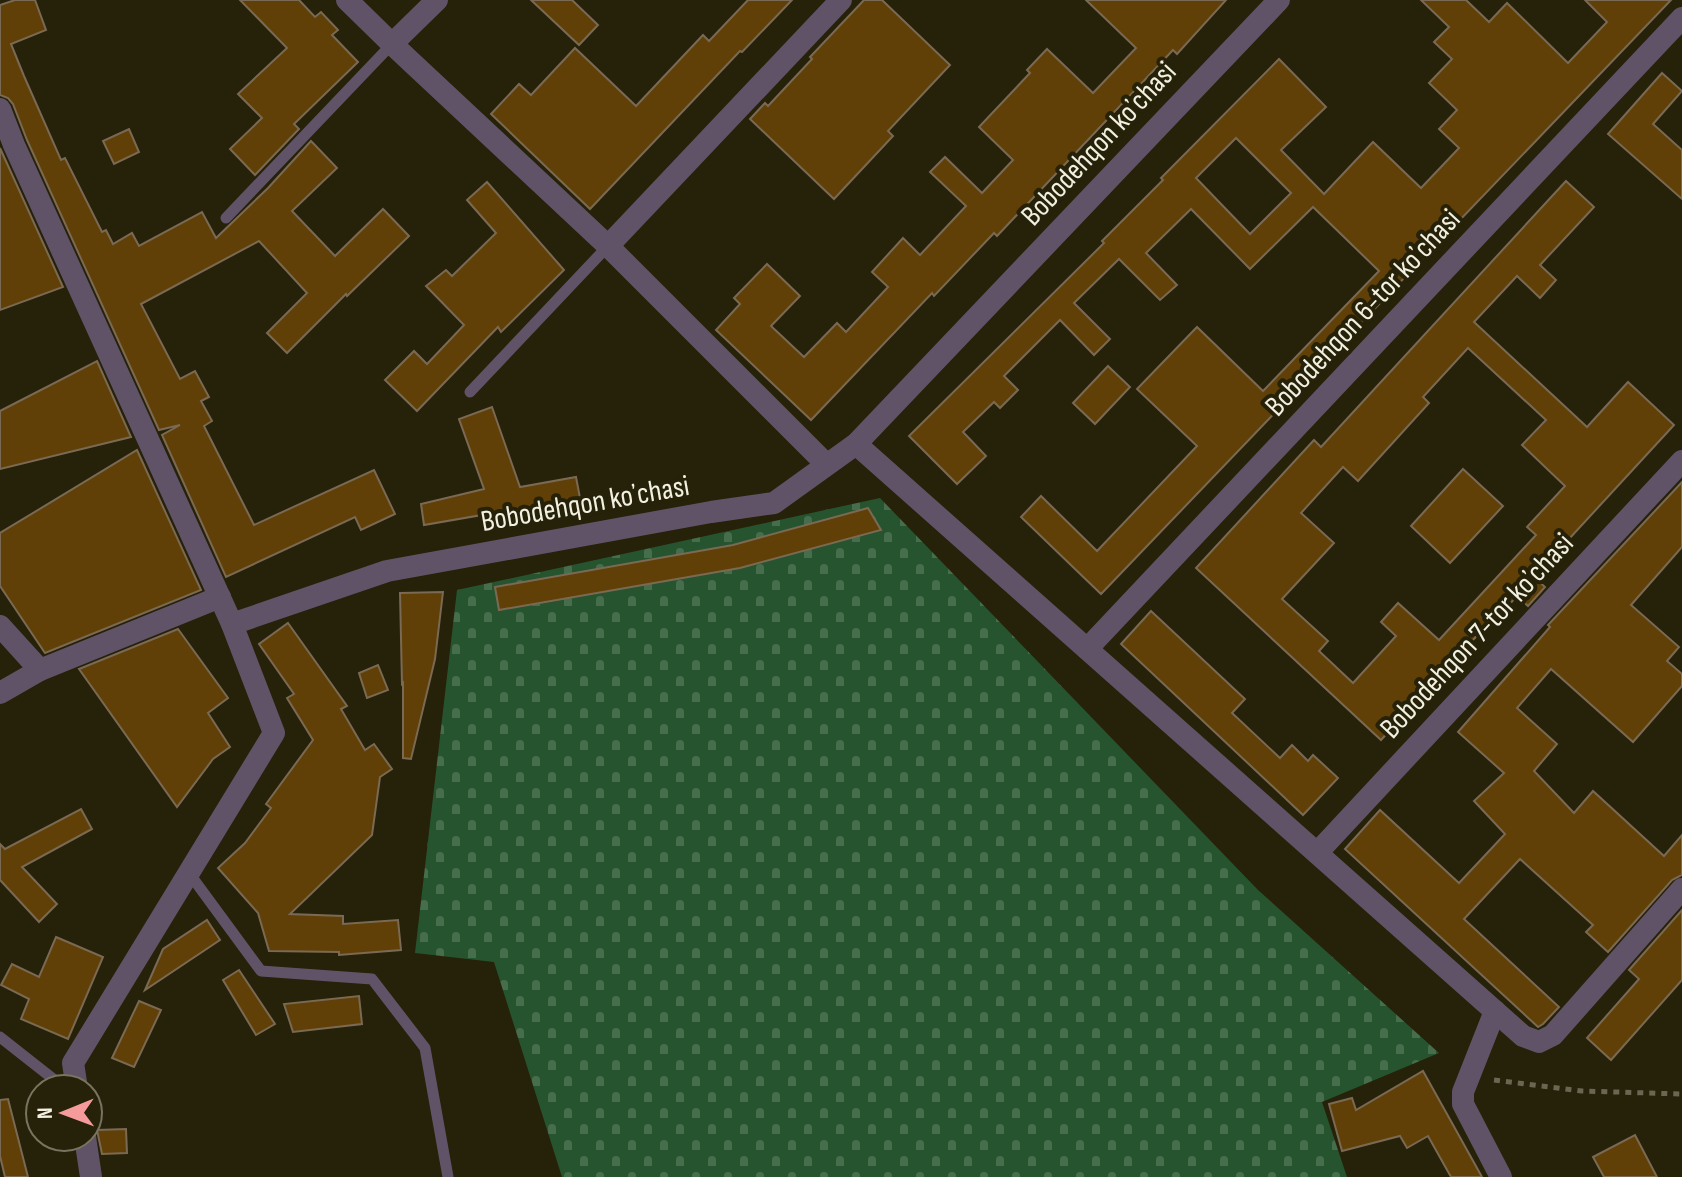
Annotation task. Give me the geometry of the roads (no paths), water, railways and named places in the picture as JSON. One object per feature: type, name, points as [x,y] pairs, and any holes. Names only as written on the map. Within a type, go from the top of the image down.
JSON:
[{"type":"street","points":[[347,0],[608,246],[826,464]]},
{"type":"street","points":[[392,44],[437,0]]},
{"type":"street","points":[[608,246],[841,0]]},
{"type":"street","name":"Bobodehqon koʼchasi","points":[[232,624],[387,571],[774,503],[856,444],[1279,0]]},
{"type":"street","name":"Bobodehqon 6-tor koʼchasi","points":[[1087,649],[1682,18]]},
{"type":"street","points":[[0,109],[232,624],[274,733],[73,1063],[75,1073]]},
{"type":"street","points":[[856,444],[1523,1036],[1539,1042],[1553,1035],[1682,889]]},
{"type":"street","name":"Bobodehqon 7-tor koʼchasi","points":[[1317,853],[1682,461]]},
{"type":"street","points":[[0,693],[40,670],[220,597]]},
{"type":"street","points":[[0,626],[40,670]]},
{"type":"street","points":[[1495,1011],[1463,1092],[1463,1104],[1501,1177]]},
{"type":"street","points":[[87,1153],[91,1177]]},
{"type":"lane","points":[[226,218],[392,44]]},
{"type":"lane","points":[[470,392],[608,246]]},
{"type":"lane","points":[[189,873],[261,971],[372,979],[425,1048],[448,1177]]},
{"type":"lane","points":[[0,1037],[46,1073]]}]
